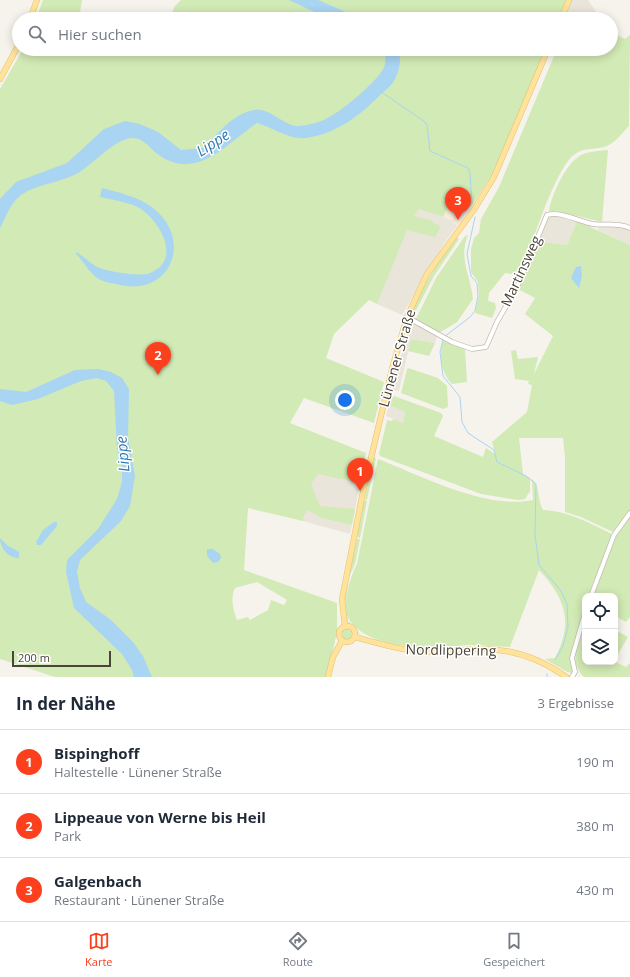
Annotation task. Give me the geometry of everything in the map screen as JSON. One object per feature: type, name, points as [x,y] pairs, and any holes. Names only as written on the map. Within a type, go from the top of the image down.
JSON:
[{"type":"main road","points":[[33,12],[37,0]]},
{"type":"main road","points":[[564,12],[568,0]]},
{"type":"main road","points":[[0,79],[12,56]]},
{"type":"main road","name":"Lünener Straße","points":[[346,626],[342,599],[363,492],[396,353],[407,317],[427,274],[475,208],[494,177],[545,56]]},
{"type":"main road","points":[[328,677],[333,657],[342,641],[340,632],[346,626],[354,630],[355,637],[349,643],[342,641]]},
{"type":"main road","name":"Nordlippering","points":[[355,637],[396,648],[417,651],[433,652],[478,649],[508,651],[545,664],[566,677]]},
{"type":"street","name":"Martinsweg","points":[[407,317],[445,339],[472,349],[484,349],[488,346],[497,322],[518,285],[547,215],[555,213],[594,224],[620,224],[630,228]]},
{"type":"street","points":[[592,593],[614,534],[630,513]]},
{"type":"street","points":[[572,677],[575,672],[572,658],[582,623]]},
{"type":"shaded area","points":[[571,0],[588,0],[596,12],[566,12]]},
{"type":"shaded area","points":[[463,193],[471,207],[457,226],[451,220],[443,217],[452,199],[461,202]]},
{"type":"shaded area","points":[[463,199],[469,201],[470,207],[463,218],[456,212]]},
{"type":"shaded area","points":[[417,208],[451,220],[457,226],[445,242],[402,315],[377,304],[398,246]]},
{"type":"shaded area","points":[[549,215],[577,221],[567,245],[537,241]]},
{"type":"shaded area","points":[[621,225],[630,230],[630,245],[598,230],[599,227]]},
{"type":"shaded area","points":[[411,321],[437,336],[435,343],[411,339],[399,391],[392,390]]},
{"type":"shaded area","points":[[389,405],[405,412],[403,423],[386,416]]},
{"type":"shaded area","points":[[299,445],[361,481],[350,534],[303,521]]},
{"type":"green space","points":[[43,0],[82,0],[80,12],[39,12]]},
{"type":"green space","points":[[181,0],[567,0],[562,12],[172,12],[175,6]]},
{"type":"green space","points":[[630,35],[629,126],[607,146],[587,149],[579,152],[567,162],[551,191],[520,275],[505,273],[489,293],[488,301],[495,303],[496,308],[492,318],[475,313],[479,295],[478,282],[471,272],[471,249],[474,238],[479,233],[481,219],[499,187],[554,56],[618,56],[618,36],[625,39]]},
{"type":"green space","points":[[19,56],[543,56],[493,173],[471,207],[452,199],[443,217],[419,209],[414,216],[433,221],[433,223],[441,226],[435,237],[407,230],[377,304],[369,300],[334,334],[326,358],[384,382],[374,423],[304,398],[290,423],[366,453],[360,483],[318,474],[311,484],[320,506],[355,509],[352,525],[322,518],[308,510],[304,515],[303,521],[248,508],[244,570],[337,603],[337,632],[327,677],[55,677],[0,659],[0,89]],"holes":[[[257,582],[287,600],[284,605],[271,600],[268,610],[250,620],[248,617],[237,620],[233,608],[233,592],[235,588]]]},
{"type":"green space","points":[[608,150],[602,222],[557,211],[549,211],[559,182],[573,161],[585,154]]},
{"type":"green space","points":[[577,221],[630,245],[630,511],[613,532],[581,517],[565,512],[565,457],[563,438],[519,438],[523,474],[530,478],[530,491],[525,499],[518,500],[481,494],[380,456],[379,454],[387,420],[391,421],[394,419],[403,423],[405,412],[389,405],[391,395],[441,413],[443,416],[434,436],[483,457],[486,448],[495,454],[492,442],[527,412],[532,385],[528,384],[529,381],[515,379],[511,351],[516,350],[518,359],[538,357],[534,374],[553,336],[525,314],[535,298],[518,289],[537,241],[567,245]]},
{"type":"green space","points":[[468,235],[464,252],[473,299],[457,322],[439,333],[416,319],[436,278],[465,236]]},
{"type":"green space","points":[[457,237],[459,239],[434,276],[412,318],[411,316],[415,305],[425,284],[443,255]]},
{"type":"green space","points":[[411,339],[435,343],[429,356],[408,351]]},
{"type":"green space","points":[[443,341],[465,349],[467,382],[452,384],[443,370],[441,353]]},
{"type":"green space","points":[[408,368],[438,378],[447,386],[448,407],[443,409],[401,393]]},
{"type":"green space","points":[[374,457],[376,458],[367,500],[365,499]]},
{"type":"green space","points":[[378,459],[454,490],[495,500],[515,502],[533,500],[532,479],[537,486],[543,510],[571,515],[614,535],[590,590],[592,593],[582,593],[582,620],[574,653],[573,673],[567,672],[545,659],[555,658],[561,645],[565,622],[564,611],[555,590],[539,570],[510,647],[470,645],[442,647],[439,645],[438,648],[403,646],[390,643],[378,640],[357,629],[347,615],[346,601],[349,584],[357,564]]},
{"type":"green space","points":[[364,500],[367,501],[360,538],[357,537]]},
{"type":"green space","points":[[630,517],[630,617],[626,622],[618,618],[618,593],[594,593],[616,536]]},
{"type":"green space","points":[[357,539],[360,539],[355,564],[349,577],[345,605],[348,621],[361,635],[347,621],[344,611],[345,590]]},
{"type":"green space","points":[[349,628],[352,629],[352,639],[345,640],[342,639],[341,632],[342,629]]},
{"type":"green space","points":[[582,628],[582,665],[618,665],[618,663],[626,667],[630,663],[630,677],[584,677],[576,664],[575,657]]},
{"type":"green space","points":[[618,632],[628,637],[618,654]]},
{"type":"water","points":[[289,0],[318,0],[346,12],[314,12]]},
{"type":"water","name":"Lippe","points":[[385,56],[400,56],[400,64],[394,81],[365,109],[338,128],[317,136],[300,138],[257,123],[223,149],[211,156],[199,162],[186,164],[173,162],[159,155],[140,139],[131,138],[124,140],[117,143],[76,174],[62,180],[34,188],[21,195],[17,198],[0,228],[0,199],[16,182],[67,163],[104,129],[125,121],[140,124],[158,132],[181,150],[203,148],[232,120],[246,112],[254,110],[266,111],[288,124],[303,126],[316,123],[337,112],[360,94],[381,73],[385,65]]},
{"type":"water","points":[[102,188],[128,195],[147,204],[166,221],[172,236],[174,251],[170,264],[162,275],[150,283],[135,286],[113,284],[103,281],[93,275],[76,254],[77,252],[99,268],[119,273],[133,274],[150,273],[160,267],[165,259],[165,241],[161,232],[148,215],[141,209],[132,205],[100,197]]},
{"type":"water","points":[[581,266],[582,276],[579,288],[571,278],[576,267]]},
{"type":"water","name":"Lippe","points":[[99,369],[111,372],[122,378],[129,389],[128,437],[135,476],[130,506],[121,521],[80,560],[77,571],[80,588],[86,602],[111,620],[133,642],[143,656],[152,677],[134,677],[132,670],[122,654],[74,608],[66,572],[67,560],[98,529],[117,499],[122,482],[122,467],[117,448],[114,391],[106,381],[97,378],[81,381],[38,399],[12,405],[0,401],[0,389],[26,392],[75,370]]},
{"type":"water","points":[[54,522],[57,522],[57,526],[41,545],[37,545],[36,542],[43,530]]},
{"type":"water","points":[[0,538],[8,546],[19,552],[19,558],[15,558],[5,552],[1,545]]},
{"type":"water","points":[[207,549],[213,549],[220,554],[221,558],[218,562],[213,563],[207,556]]},
{"type":"waterway","points":[[383,93],[425,122],[427,125],[430,151],[468,168],[470,173],[472,204]]},
{"type":"waterway","points":[[444,337],[470,317],[475,311],[478,296],[477,283],[471,276],[467,254],[475,217]]},
{"type":"waterway","points":[[443,340],[440,352],[443,376],[460,397],[462,422],[468,433],[494,450],[497,462],[526,476],[536,484],[535,535],[539,565],[561,591],[567,604],[568,627],[563,646],[555,660]]},
{"type":"place","name":"Galgenbach","points":[[458,220]]},
{"type":"place","name":"Lippeaue von Werne bis Heil","points":[[158,375]]},
{"type":"place","name":"Bispinghoff","points":[[360,491]]}]
